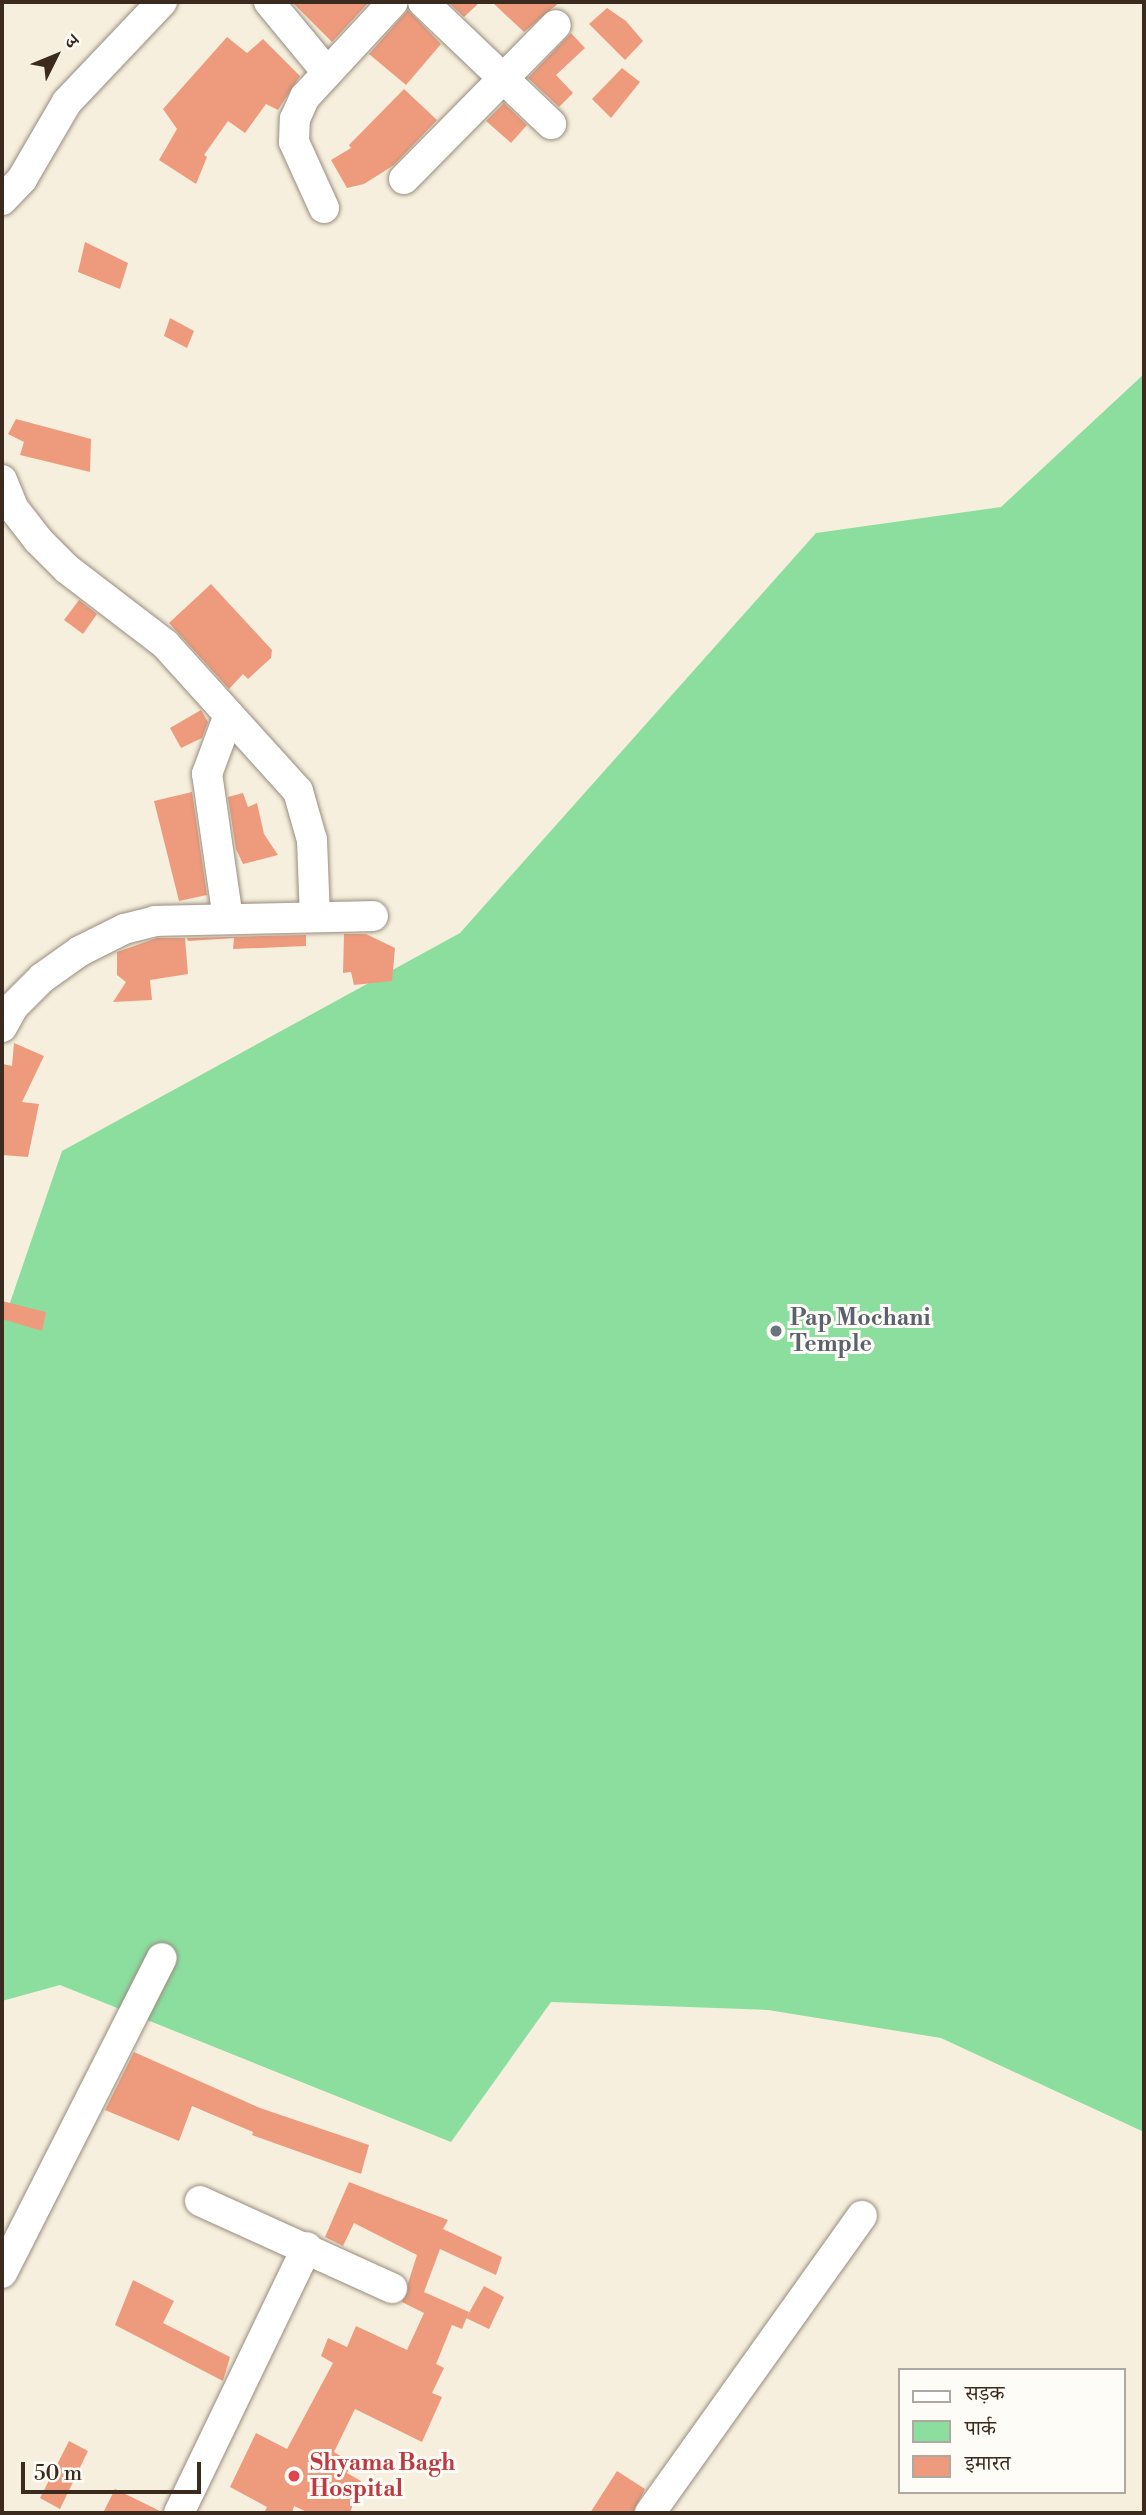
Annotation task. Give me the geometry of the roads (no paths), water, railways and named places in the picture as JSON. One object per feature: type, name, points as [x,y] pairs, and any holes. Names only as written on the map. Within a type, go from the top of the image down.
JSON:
[{"type":"street","points":[[2,200],[22,179],[67,102],[162,2]]},
{"type":"street","points":[[269,2],[327,72]]},
{"type":"street","points":[[324,208],[295,142],[295,119],[305,97],[393,2]]},
{"type":"street","points":[[423,2],[551,124]]},
{"type":"street","points":[[404,179],[556,24]]},
{"type":"street","points":[[2,480],[14,509],[38,540],[67,569],[165,644],[298,791],[312,840],[315,917]]},
{"type":"street","points":[[228,919],[207,774],[229,715]]},
{"type":"street","points":[[2,1027],[13,1007],[42,978],[80,951],[124,929],[155,920],[373,916]]},
{"type":"street","points":[[2,2273],[162,1958]]},
{"type":"street","points":[[200,2201],[307,2247],[392,2288]]},
{"type":"street","points":[[650,2513],[862,2216]]},
{"type":"street","points":[[179,2513],[307,2247]]},
{"type":"place","name":"Pap Mochani Temple","points":[[776,1331]]},
{"type":"place","name":"Shyama Bagh Hospital","points":[[294,2476]]}]
